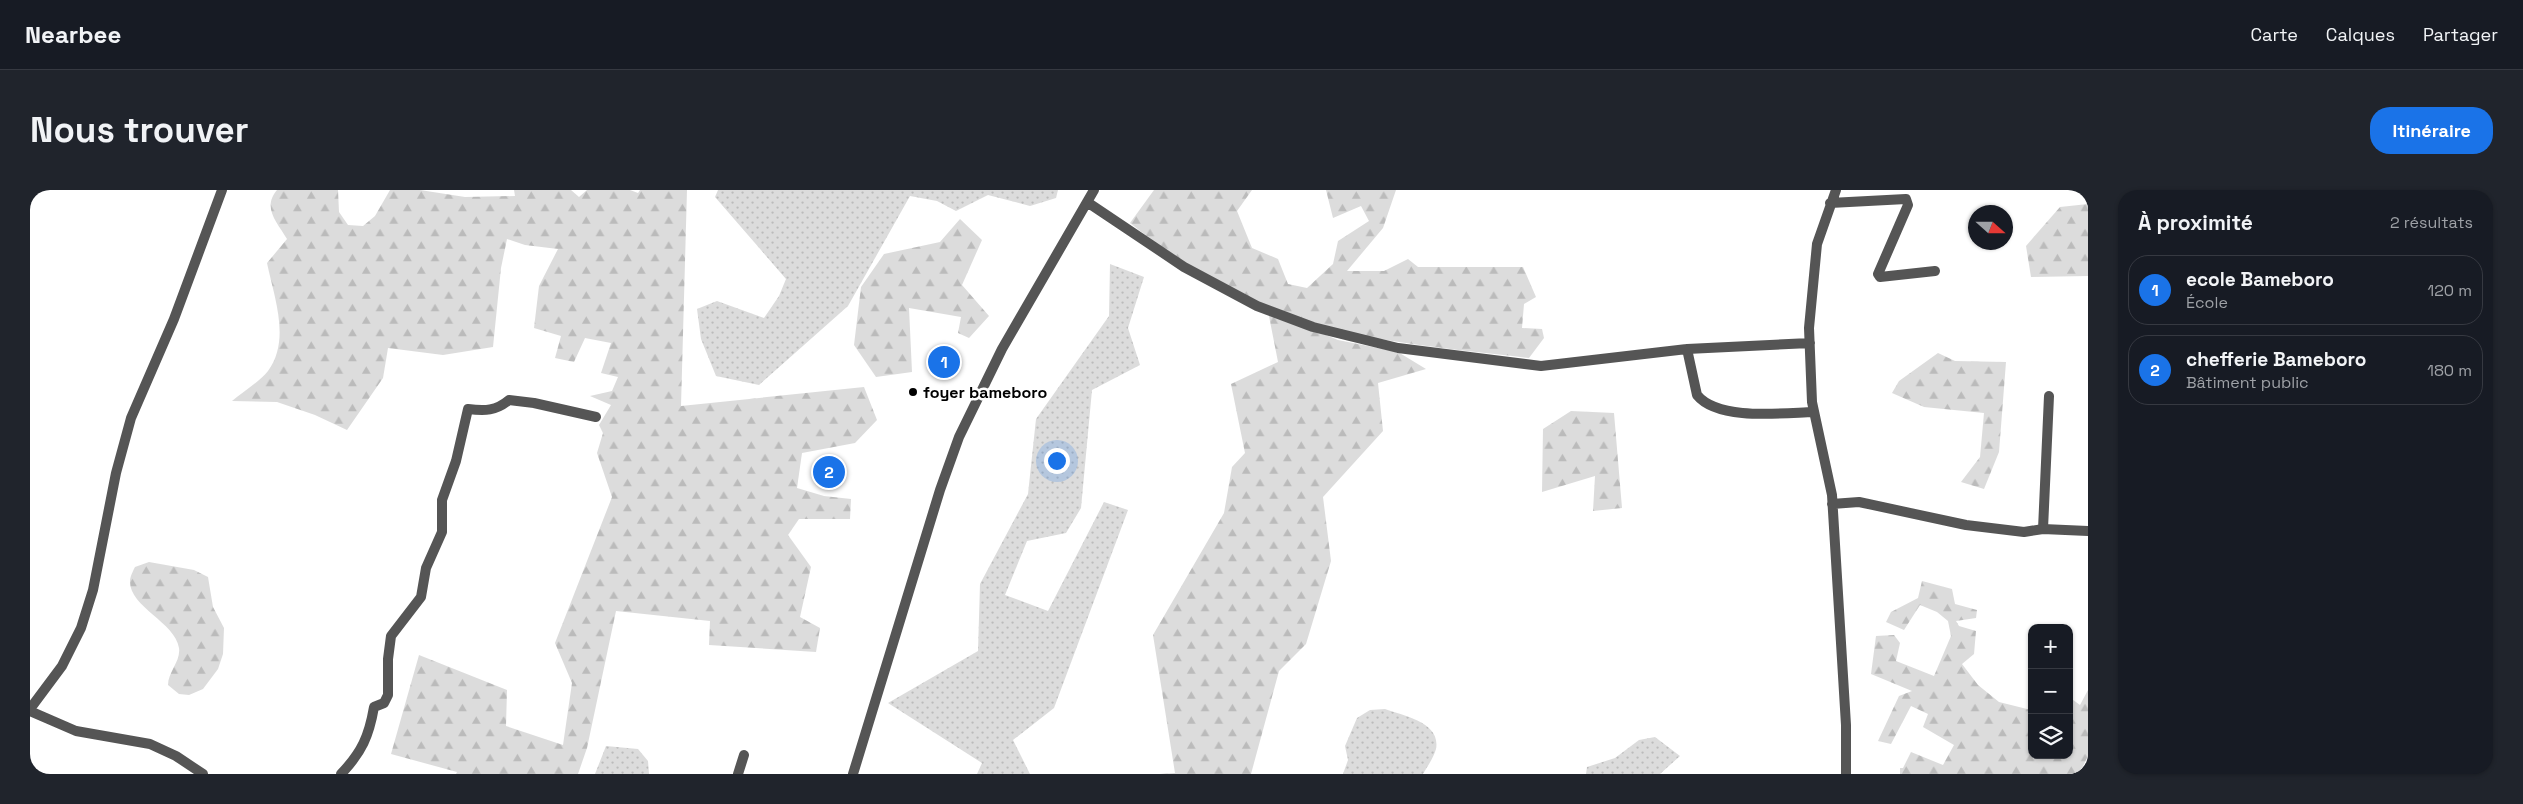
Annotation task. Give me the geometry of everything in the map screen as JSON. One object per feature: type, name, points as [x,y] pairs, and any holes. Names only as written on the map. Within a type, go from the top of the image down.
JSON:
[{"type":"street","points":[[203,774],[176,756],[150,744],[76,731],[30,710],[62,666],[81,628],[93,590],[116,473],[128,427],[146,378],[174,319],[222,190]]},
{"type":"street","points":[[853,774],[940,490],[956,446],[1002,349],[1094,190]]},
{"type":"street","points":[[1836,190],[1821,227],[1814,261],[1809,314],[1813,412],[1832,504],[1846,725],[1846,774]]},
{"type":"street","points":[[1830,203],[1906,199],[1908,205],[1878,274],[1880,277],[1935,271]]},
{"type":"street","points":[[1087,202],[1184,267],[1222,289],[1297,321],[1344,336],[1398,348],[1484,357],[1531,366],[1556,365],[1687,349],[1810,343]]},
{"type":"street","points":[[1687,349],[1697,395],[1701,400],[1718,409],[1735,412],[1813,412]]},
{"type":"street","points":[[2043,529],[2049,396]]},
{"type":"street","points":[[341,774],[358,756],[371,728],[374,706],[384,703],[388,695],[388,659],[392,636],[421,597],[426,568],[442,532],[442,500],[456,461],[468,410],[487,411],[501,406],[509,400],[543,404],[596,416]]},
{"type":"street","points":[[1832,504],[1860,502],[1966,525],[2024,532],[2043,529],[2088,531]]},
{"type":"street","points":[[738,774],[744,755]]},
{"type":"green space","points":[[277,190],[338,190],[339,212],[348,225],[363,226],[375,216],[390,190],[420,190],[465,197],[515,196],[514,190],[571,190],[579,197],[587,190],[630,190],[638,193],[640,190],[687,190],[681,406],[864,387],[877,420],[855,443],[802,453],[797,488],[824,496],[851,499],[850,519],[799,519],[788,535],[811,567],[800,617],[820,628],[816,652],[709,645],[710,621],[616,611],[587,748],[578,774],[456,774],[457,772],[391,754],[419,655],[507,690],[506,726],[563,745],[572,683],[555,643],[612,497],[597,453],[603,433],[599,425],[611,405],[590,396],[612,391],[618,377],[601,373],[611,343],[585,338],[574,362],[555,358],[561,336],[534,328],[539,286],[558,249],[525,245],[507,239],[501,268],[493,347],[443,355],[388,348],[383,378],[347,430],[315,415],[277,402],[232,401],[256,383],[268,371],[275,359],[279,346],[279,318],[267,263],[287,239],[275,221],[271,209],[271,203]]},
{"type":"green space","points":[[718,190],[1058,190],[1056,198],[1030,206],[988,195],[956,211],[937,201],[910,196],[848,306],[759,385],[716,376],[701,339],[697,309],[717,301],[764,318],[779,296],[786,279],[715,197]]},
{"type":"green space","points":[[1154,190],[1252,190],[1237,211],[1252,248],[1278,259],[1288,284],[1307,288],[1333,264],[1338,241],[1369,221],[1361,206],[1333,218],[1326,190],[1396,190],[1383,228],[1347,271],[1384,271],[1408,259],[1418,267],[1523,267],[1536,297],[1524,304],[1522,328],[1542,329],[1544,338],[1529,358],[1392,341],[1338,330],[1288,315],[1265,306],[1216,281],[1149,238],[1130,223]]},
{"type":"green space","points":[[2088,204],[2088,276],[2031,277],[2026,246],[2060,207]]},
{"type":"green space","points":[[960,219],[982,240],[962,285],[989,316],[969,338],[958,333],[961,317],[909,308],[912,372],[876,377],[854,345],[861,287],[884,254],[940,242]]},
{"type":"green space","points":[[1110,264],[1144,277],[1128,328],[1140,365],[1092,390],[1081,508],[1066,533],[1027,541],[1005,595],[1048,611],[1104,502],[1128,510],[1054,708],[1013,740],[1030,774],[977,774],[982,763],[888,703],[978,651],[980,584],[1028,494],[1036,419],[1109,316]]},
{"type":"green space","points":[[1268,311],[1338,340],[1398,352],[1426,369],[1378,383],[1383,431],[1323,497],[1331,561],[1306,644],[1279,671],[1251,774],[1160,774],[1175,773],[1153,635],[1224,513],[1232,467],[1245,453],[1231,384],[1278,362]]},
{"type":"green space","points":[[1938,353],[1955,361],[2006,362],[1999,452],[1984,489],[1961,482],[1980,457],[1984,413],[1924,407],[1892,393],[1899,381]]},
{"type":"green space","points":[[1571,411],[1614,413],[1622,508],[1593,511],[1595,476],[1542,492],[1543,429]]},
{"type":"green space","points":[[149,562],[194,570],[208,577],[213,607],[224,628],[223,654],[218,669],[203,689],[189,695],[179,694],[168,685],[179,653],[176,639],[170,630],[144,607],[132,590],[130,579],[135,567]]},
{"type":"green space","points":[[1922,581],[1952,589],[1955,604],[1977,610],[1976,618],[1956,621],[1959,626],[1976,631],[1974,654],[1962,664],[1978,685],[1999,702],[2028,709],[2028,759],[2073,759],[2073,700],[2080,705],[2088,690],[2088,756],[2079,774],[1900,774],[1900,768],[1903,768],[1911,752],[1943,765],[1954,745],[1923,727],[1928,714],[1911,706],[1891,744],[1878,741],[1899,696],[1912,691],[1871,674],[1876,636],[1894,635],[1900,643],[1896,661],[1934,676],[1951,636],[1948,621],[1937,612],[1920,605],[1904,630],[1886,622],[1891,612],[1918,598]]},
{"type":"green space","points":[[1385,709],[1420,722],[1433,732],[1436,740],[1436,749],[1423,774],[1343,774],[1348,760],[1345,746],[1357,718],[1370,710]]},
{"type":"green space","points":[[1655,737],[1680,756],[1660,774],[1586,774],[1587,767],[1615,758],[1639,740]]},
{"type":"green space","points":[[606,746],[638,749],[648,761],[649,774],[595,774]]},
{"type":"place","name":"ecole Bameboro","points":[[944,362]]},
{"type":"place","name":"foyer bameboro","points":[[913,392]]},
{"type":"place","name":"chefferie Bameboro","points":[[829,472]]}]
